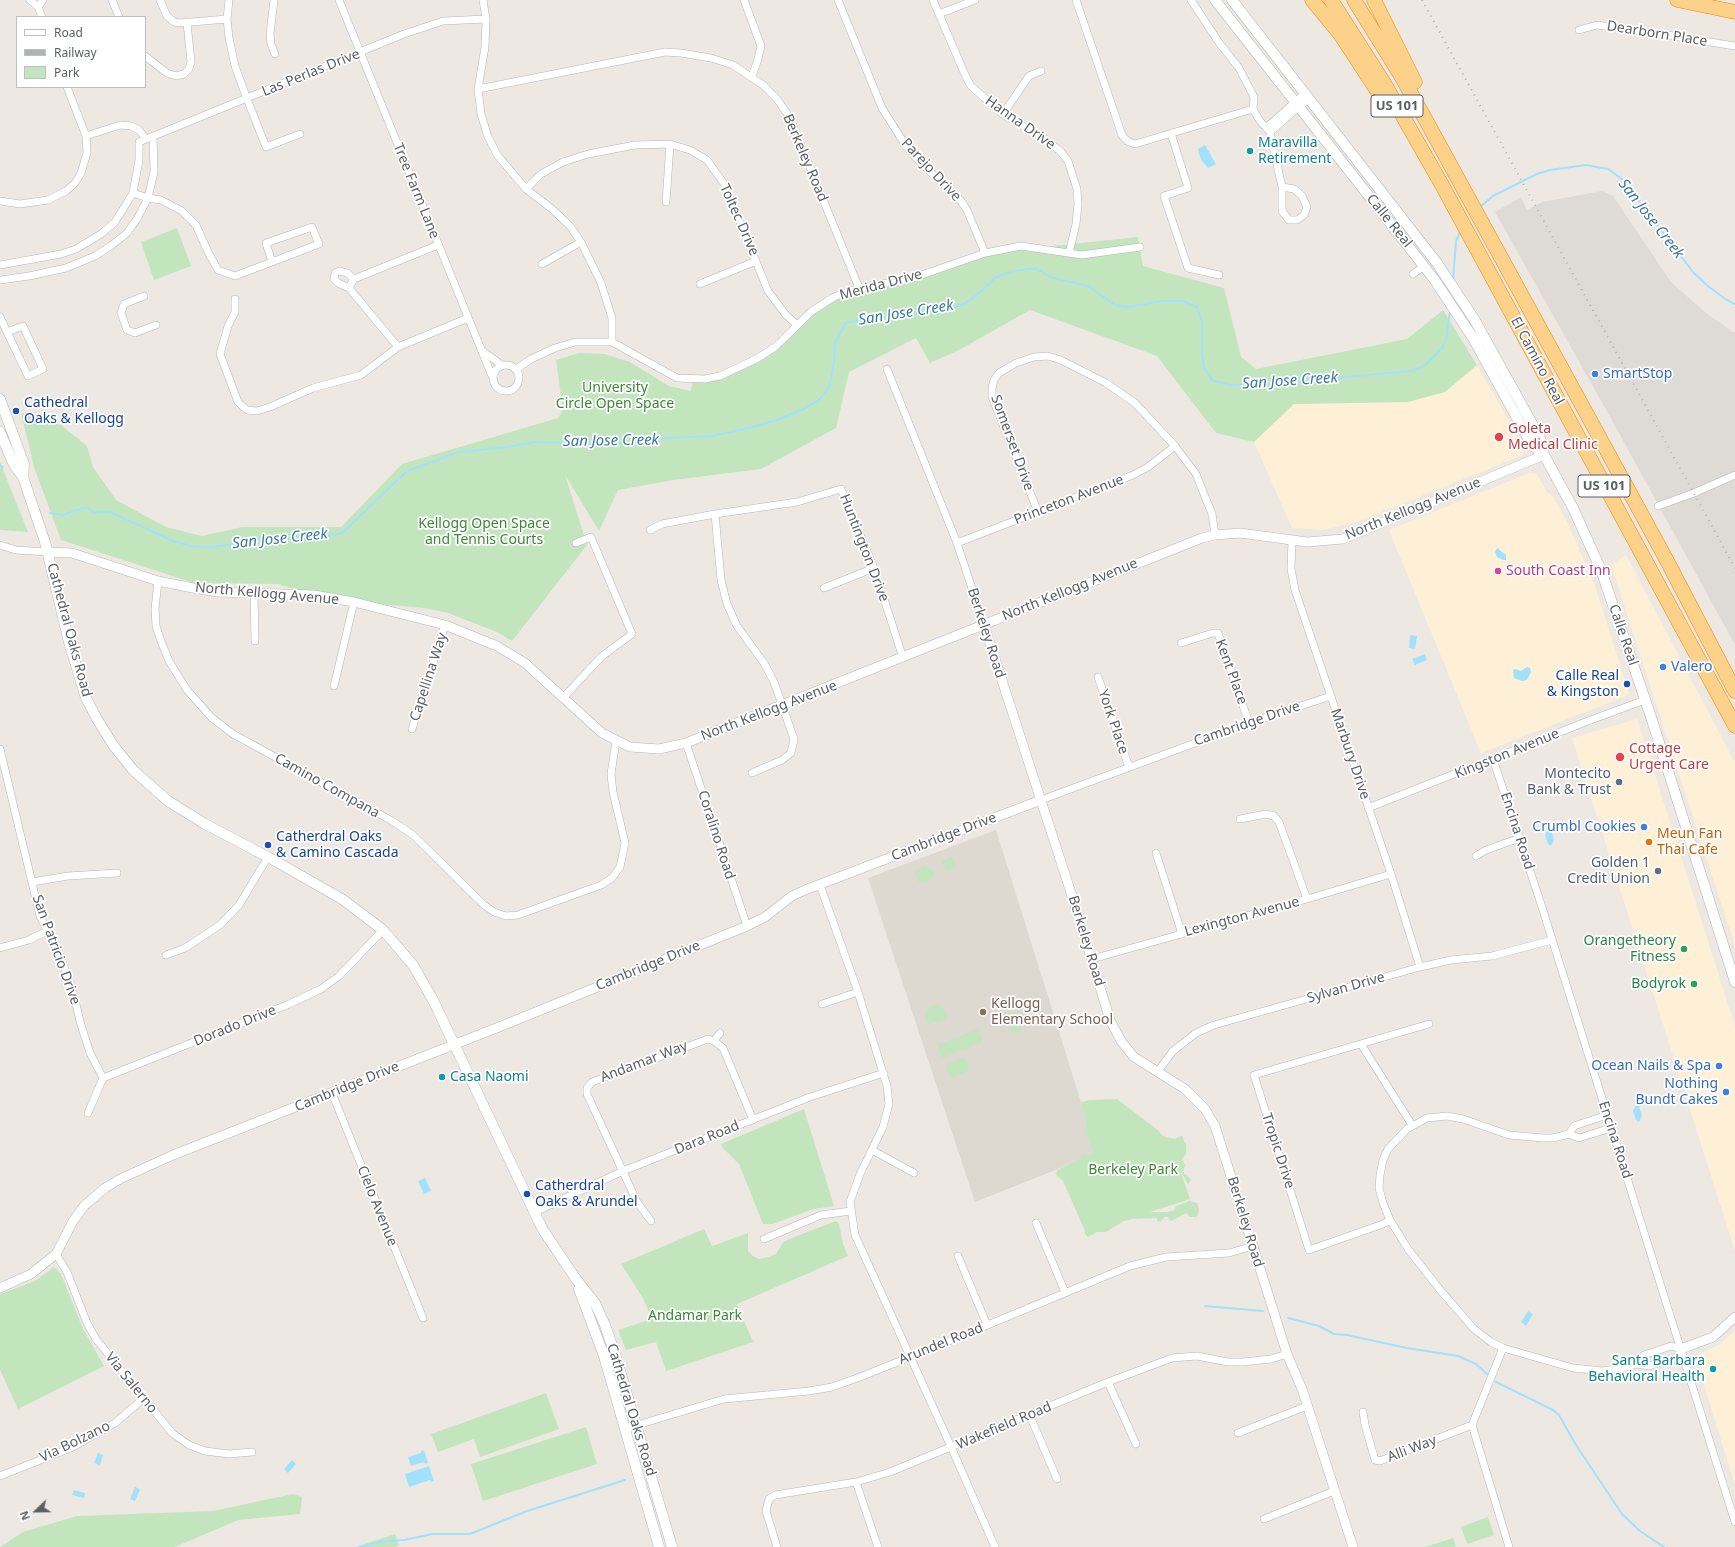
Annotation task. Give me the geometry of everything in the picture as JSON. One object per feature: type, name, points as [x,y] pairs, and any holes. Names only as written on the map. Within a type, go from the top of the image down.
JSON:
[{"type":"highway","points":[[1312,0],[1340,34],[1387,106],[1442,185]]},
{"type":"highway","name":"El Camino Real","points":[[1331,0],[1384,83],[1442,185],[1735,726]]},
{"type":"highway","name":"El Camino Real","points":[[1354,0],[1400,74],[1428,124],[1665,557],[1735,691]]},
{"type":"highway","points":[[1374,0],[1418,87],[1428,124]]},
{"type":"highway","points":[[1677,0],[1735,12]]},
{"type":"highway","points":[[1691,3],[1735,19]]},
{"type":"main road","name":"Calle Real","points":[[1215,0],[1438,284],[1462,321],[1532,445],[1544,455]]},
{"type":"main road","name":"Calle Real","points":[[1232,0],[1437,263],[1464,303],[1540,438],[1544,455],[1573,508],[1601,570],[1645,700],[1735,982]]},
{"type":"main road","name":"Cathedral Oaks Road","points":[[0,399],[24,464],[23,477]]},
{"type":"main road","name":"Cathedral Oaks Road","points":[[0,432],[14,465],[23,477],[48,552],[86,698],[113,745],[133,770],[168,801],[204,824],[268,857],[342,899],[384,930],[413,965],[433,1000],[547,1236],[594,1303],[605,1325],[672,1547]]},
{"type":"main road","name":"Cathedral Oaks Road","points":[[576,1279],[604,1356],[659,1547]]},
{"type":"street","points":[[30,0],[38,6],[42,16]]},
{"type":"street","points":[[38,6],[43,0]]},
{"type":"street","points":[[112,0],[120,16]]},
{"type":"street","points":[[160,0],[167,16],[174,22],[187,23],[227,19]]},
{"type":"street","points":[[229,0],[227,19],[228,38],[235,66],[246,99],[266,147],[300,134]]},
{"type":"street","points":[[274,0],[270,34],[271,44],[275,54]]},
{"type":"street","name":"Tree Farm Lane","points":[[339,0],[494,381]]},
{"type":"street","points":[[483,0],[486,19],[485,47],[478,89],[481,114],[488,137],[498,156],[526,189],[557,213],[570,226],[581,242],[599,277],[612,318],[612,342]]},
{"type":"street","points":[[744,0],[761,46],[752,76]]},
{"type":"street","name":"Parejo Drive","points":[[838,0],[882,108],[906,146],[918,160],[961,201],[967,210],[984,253]]},
{"type":"street","name":"Hanna Drive","points":[[933,0],[966,77],[978,93],[1004,114],[1045,138],[1061,152],[1068,161],[1077,189],[1078,204],[1076,224],[1069,253]]},
{"type":"street","points":[[940,14],[975,0]]},
{"type":"street","points":[[1076,0],[1122,135],[1127,142],[1135,144],[1253,109]]},
{"type":"street","points":[[1191,0],[1218,41],[1239,68],[1254,97],[1253,109],[1260,121],[1268,130],[1282,187],[1282,211],[1288,220],[1297,220],[1304,215],[1307,206],[1302,196],[1294,190],[1282,187]]},
{"type":"street","name":"Las Perlas Drive","points":[[133,193],[139,160],[139,142],[404,34],[443,21],[486,19]]},
{"type":"street","points":[[146,57],[167,73],[176,76],[184,74],[189,69],[191,62],[187,23]]},
{"type":"street","name":"Dearborn Place","points":[[1580,30],[1597,25],[1735,46]]},
{"type":"street","name":"Berkeley Road","points":[[478,89],[664,52],[711,58],[734,65],[752,76],[777,99],[790,118],[860,288]]},
{"type":"street","points":[[1004,114],[1029,76],[1040,71]]},
{"type":"street","points":[[0,201],[10,204],[31,203],[48,200],[66,191],[75,183],[81,173],[87,153],[86,136],[67,88]]},
{"type":"street","points":[[1268,130],[1307,96]]},
{"type":"street","points":[[0,280],[29,276],[66,268],[95,256],[126,234],[136,220],[148,198],[154,172],[150,138],[131,126],[120,125],[86,136]]},
{"type":"street","points":[[1171,133],[1188,188],[1164,196],[1188,268],[1219,275]]},
{"type":"street","points":[[666,202],[670,144]]},
{"type":"street","name":"Toltec Drive","points":[[526,189],[541,174],[562,162],[588,154],[635,145],[670,144],[690,150],[707,160],[725,185],[768,291],[786,314],[797,325]]},
{"type":"street","points":[[0,265],[61,254],[76,249],[90,241],[115,222],[133,193],[148,198],[161,200],[182,211],[196,225],[218,270],[235,276],[272,262],[319,244],[312,227],[266,243],[272,262]]},
{"type":"street","points":[[542,264],[581,242]]},
{"type":"street","points":[[349,288],[354,279],[438,245]]},
{"type":"street","name":"Merida Drive","points":[[516,369],[531,359],[556,348],[575,342],[612,342],[677,378],[705,379],[720,376],[758,358],[775,347],[812,310],[834,297],[860,288],[910,279],[984,253],[1020,246],[1082,255],[1099,254],[1140,247]]},
{"type":"street","points":[[700,284],[756,261]]},
{"type":"street","points":[[1413,274],[1424,266]]},
{"type":"street","points":[[354,279],[340,271],[335,273],[334,279],[338,283],[349,288],[398,346]]},
{"type":"street","points":[[144,296],[124,304],[121,312],[127,330],[135,333],[156,325]]},
{"type":"street","points":[[235,299],[235,312],[228,326],[220,354],[238,402],[247,410],[257,411],[270,407],[313,388],[361,375],[398,346],[468,318]]},
{"type":"street","points":[[0,317],[7,332],[28,376],[43,369],[23,326],[7,332]]},
{"type":"street","points":[[481,350],[502,365],[510,365],[516,369],[519,380],[516,386],[511,390],[501,390],[494,381],[496,370],[502,365]]},
{"type":"street","name":"Somerset Drive","points":[[1038,512],[992,397],[992,388],[994,380],[1001,371],[1016,363],[1034,357],[1048,356],[1074,366],[1106,383],[1135,403],[1175,446],[1196,474],[1212,514],[1215,534]]},
{"type":"street","name":"Berkeley Road","points":[[887,369],[957,543],[1115,1032],[1134,1057],[1185,1089],[1198,1101],[1211,1119],[1221,1146],[1287,1354],[1307,1406],[1352,1547]]},
{"type":"street","name":"Princeton Avenue","points":[[957,543],[1133,475],[1148,467],[1175,446]]},
{"type":"street","name":"North Kellogg Avenue","points":[[0,545],[16,550],[72,553],[158,581],[218,592],[314,595],[354,602],[445,625],[497,646],[525,663],[602,733],[630,747],[658,750],[686,743],[1215,534],[1240,533],[1320,542],[1349,537],[1544,455]]},
{"type":"street","points":[[1658,506],[1694,493],[1735,475]]},
{"type":"street","name":"Huntington Drive","points":[[650,530],[662,524],[715,514],[797,502],[841,489],[874,568],[903,658]]},
{"type":"street","points":[[715,514],[721,580],[727,604],[737,626],[764,663],[774,682],[794,739],[791,753],[782,760],[752,773]]},
{"type":"street","points":[[563,698],[601,657],[632,634],[591,537],[576,543]]},
{"type":"street","name":"Marbury Drive","points":[[1292,540],[1290,558],[1292,579],[1391,874],[1420,966]]},
{"type":"street","points":[[824,588],[874,568]]},
{"type":"street","name":"Camino Compana","points":[[158,581],[156,626],[169,661],[187,690],[212,718],[233,734],[386,818],[413,835],[484,905],[494,912],[506,916],[518,915],[601,885],[612,878],[620,867],[625,843],[613,792],[611,774],[616,741]]},
{"type":"street","points":[[254,593],[255,641]]},
{"type":"street","points":[[334,686],[354,602]]},
{"type":"street","name":"Capellina Way","points":[[412,728],[445,625]]},
{"type":"street","name":"Kent Place","points":[[1181,643],[1213,633],[1218,633],[1249,723]]},
{"type":"street","name":"York Place","points":[[1098,677],[1129,767]]},
{"type":"street","name":"Cambridge Drive","points":[[0,1288],[31,1274],[56,1254],[81,1210],[105,1188],[173,1155],[332,1093],[747,926],[764,918],[792,896],[1129,767],[1249,723],[1331,696]]},
{"type":"street","name":"Kingston Avenue","points":[[1368,808],[1645,700]]},
{"type":"street","name":"Coralino Road","points":[[686,743],[747,926]]},
{"type":"street","name":"San Patricio Drive","points":[[0,749],[40,916],[61,958],[73,992],[80,1025],[90,1053],[103,1078]]},
{"type":"street","name":"Encina Road","points":[[1493,759],[1520,838],[1735,1522]]},
{"type":"street","points":[[1240,819],[1266,814],[1274,816],[1279,822],[1306,899]]},
{"type":"street","points":[[1476,856],[1486,850],[1520,838]]},
{"type":"street","points":[[1156,853],[1182,934]]},
{"type":"street","points":[[166,955],[185,948],[220,925],[239,905],[268,857]]},
{"type":"street","points":[[32,882],[87,874],[117,873]]},
{"type":"street","name":"Lexington Avenue","points":[[1092,959],[1391,874]]},
{"type":"street","points":[[820,885],[858,992],[888,1086],[889,1104],[880,1135],[854,1186],[850,1202],[852,1224],[859,1246],[911,1356],[995,1547]]},
{"type":"street","name":"Dorado Drive","points":[[103,1078],[287,1005],[321,989],[339,976],[384,930]]},
{"type":"street","points":[[0,948],[29,940],[47,931]]},
{"type":"street","name":"Sylvan Drive","points":[[1158,1071],[1173,1051],[1196,1033],[1214,1025],[1420,966],[1451,960],[1492,956],[1552,940]]},
{"type":"street","points":[[822,1004],[858,992]]},
{"type":"street","name":"Tropic Drive","points":[[1390,1220],[1310,1250],[1254,1076],[1429,1024]]},
{"type":"street","points":[[720,1033],[714,1041],[723,1048],[753,1120]]},
{"type":"street","name":"Andamar Way","points":[[651,1221],[637,1202],[584,1087],[592,1082],[703,1040],[714,1041]]},
{"type":"street","points":[[1361,1044],[1412,1125]]},
{"type":"street","name":"Dara Road","points":[[535,1212],[623,1171],[810,1097],[884,1073]]},
{"type":"street","points":[[88,1113],[103,1078]]},
{"type":"street","name":"Cielo Avenue","points":[[332,1093],[423,1318]]},
{"type":"street","points":[[1569,1134],[1574,1126],[1607,1115]]},
{"type":"street","points":[[1611,1128],[1578,1138],[1569,1134],[1543,1138],[1509,1135],[1463,1119],[1447,1116],[1427,1118],[1412,1125],[1388,1149],[1383,1160],[1379,1188],[1383,1203],[1390,1220],[1408,1249],[1441,1291],[1474,1329],[1491,1342],[1503,1348],[1574,1368],[1589,1370],[1610,1370],[1637,1364],[1649,1366],[1677,1357],[1681,1349]]},
{"type":"street","points":[[872,1150],[914,1173]]},
{"type":"street","points":[[764,1239],[821,1215],[851,1211]]},
{"type":"street","points":[[1036,1223],[1065,1292]]},
{"type":"street","name":"Arundel Road","points":[[624,1429],[724,1399],[809,1390],[832,1386],[911,1356],[1065,1292],[1151,1259],[1188,1255],[1217,1255],[1253,1246]]},
{"type":"street","name":"Via Salerno","points":[[56,1254],[67,1272],[87,1322],[96,1340],[172,1433],[189,1445],[205,1451],[223,1453],[252,1452]]},
{"type":"street","points":[[958,1256],[987,1325]]},
{"type":"street","points":[[1637,1364],[1644,1355],[1671,1346],[1681,1349],[1713,1337],[1735,1317]]},
{"type":"street","points":[[1503,1348],[1472,1425],[1509,1547]]},
{"type":"street","name":"Wakefield Road","points":[[777,1547],[766,1511],[769,1499],[775,1495],[856,1482],[890,1472],[952,1448],[1161,1361],[1184,1356],[1197,1356],[1228,1362],[1243,1362],[1271,1359],[1287,1354]]},
{"type":"street","points":[[1108,1382],[1136,1444]]},
{"type":"street","name":"Via Bolzano","points":[[0,1476],[73,1447],[115,1423],[144,1398]]},
{"type":"street","points":[[1238,1433],[1307,1406]]},
{"type":"street","name":"Alli Way","points":[[1363,1412],[1365,1425],[1375,1460],[1380,1461],[1472,1425]]},
{"type":"street","points":[[1030,1416],[1057,1479]]},
{"type":"street","points":[[856,1482],[878,1547]]},
{"type":"street","points":[[1264,1519],[1334,1491]]},
{"type":"shaded area","points":[[1602,191],[1613,196],[1671,282],[1705,312],[1735,332],[1735,645],[1614,424],[1495,212],[1521,197],[1527,210],[1542,202]]},
{"type":"shaded area","points":[[1477,365],[1523,446],[1524,452],[1521,456],[1356,522],[1322,530],[1292,528],[1254,442],[1294,404],[1408,402],[1445,392]]},
{"type":"shaded area","points":[[1529,473],[1537,474],[1546,491],[1554,498],[1568,524],[1594,583],[1629,693],[1626,696],[1481,753],[1389,530]]},
{"type":"shaded area","points":[[1626,555],[1735,763],[1735,946],[1611,565]]},
{"type":"shaded area","points":[[1637,719],[1735,1026],[1735,1251],[1572,738]]},
{"type":"shaded area","name":"Kellogg Elementary School","points":[[996,830],[1081,1102],[1094,1152],[1058,1169],[975,1202],[868,878]]},
{"type":"shaded area","points":[[1735,1330],[1735,1485],[1695,1356],[1721,1344]]},
{"type":"green space","points":[[177,228],[191,266],[154,280],[141,242]]},
{"type":"green space","points":[[1138,237],[1143,266],[1224,288],[1241,357],[1256,369],[1407,339],[1443,310],[1477,365],[1445,392],[1408,402],[1294,404],[1254,442],[1216,433],[1157,356],[1030,310],[959,350],[930,363],[916,338],[849,372],[836,428],[761,469],[674,480],[618,490],[599,531],[565,475],[587,545],[512,641],[497,632],[448,613],[424,608],[354,602],[314,595],[278,584],[194,583],[61,540],[34,467],[21,413],[61,425],[87,446],[93,467],[116,500],[166,527],[202,536],[242,527],[341,527],[402,464],[558,418],[563,410],[556,360],[579,353],[605,354],[630,362],[669,386],[691,391],[693,379],[705,379],[758,358],[834,297],[888,284],[985,253]]},
{"type":"green space","points":[[0,462],[28,532],[0,530]]},
{"type":"green space","points":[[952,857],[956,867],[946,871],[942,861]]},
{"type":"green space","points":[[924,866],[934,870],[935,873],[931,879],[923,882],[918,881],[915,872]]},
{"type":"green space","points":[[939,1003],[947,1018],[928,1025],[924,1013],[929,1011],[928,1008]]},
{"type":"green space","points":[[1016,1011],[1023,1029],[1014,1033],[1010,1031],[1004,1016]]},
{"type":"green space","points":[[978,1029],[983,1042],[963,1050],[958,1037]]},
{"type":"green space","points":[[957,1037],[962,1050],[942,1058],[937,1045]]},
{"type":"green space","points":[[965,1057],[970,1070],[950,1078],[945,1065]]},
{"type":"green space","name":"Berkeley Park","points":[[1117,1099],[1158,1130],[1162,1135],[1167,1138],[1175,1139],[1181,1136],[1186,1144],[1186,1154],[1182,1159],[1185,1165],[1183,1171],[1191,1180],[1188,1184],[1180,1170],[1190,1199],[1150,1212],[1168,1212],[1174,1210],[1176,1206],[1189,1201],[1197,1203],[1199,1209],[1196,1217],[1190,1217],[1186,1213],[1172,1221],[1169,1220],[1168,1217],[1165,1217],[1160,1222],[1157,1221],[1157,1218],[1132,1219],[1124,1221],[1106,1232],[1097,1232],[1088,1237],[1085,1234],[1063,1181],[1056,1175],[1057,1170],[1077,1160],[1084,1154],[1087,1155],[1094,1152],[1085,1130],[1087,1126],[1081,1102],[1090,1100]]},
{"type":"green space","points":[[804,1109],[834,1206],[813,1209],[773,1224],[763,1224],[739,1164],[721,1144]]},
{"type":"green space","name":"Andamar Park","points":[[836,1221],[839,1224],[843,1244],[848,1256],[737,1304],[753,1342],[666,1371],[656,1342],[626,1350],[618,1330],[652,1319],[643,1298],[621,1264],[704,1229],[712,1246],[748,1233],[748,1251],[759,1259],[776,1254],[784,1241]]},
{"type":"green space","points":[[54,1267],[61,1274],[83,1329],[104,1366],[18,1409],[0,1370],[0,1294],[35,1281]]},
{"type":"green space","points":[[546,1393],[559,1429],[480,1457],[474,1439],[438,1452],[431,1434]]},
{"type":"green space","points":[[586,1427],[597,1464],[483,1501],[471,1464]]},
{"type":"green space","points":[[293,1494],[302,1497],[300,1514],[238,1520],[175,1547],[0,1547],[23,1532],[77,1516],[213,1511]]},
{"type":"green space","points":[[1488,1517],[1494,1535],[1467,1544],[1461,1527]]},
{"type":"green space","points":[[395,1534],[399,1545],[395,1547],[356,1547]]},
{"type":"green space","points":[[1453,1538],[1456,1547],[1425,1547]]},
{"type":"water","points":[[1205,145],[1216,164],[1208,168],[1202,161],[1198,149]]},
{"type":"water","points":[[1497,548],[1506,555],[1506,560],[1497,557],[1495,552]]},
{"type":"water","points":[[1410,635],[1417,636],[1415,649],[1409,648]]},
{"type":"water","points":[[1425,654],[1427,660],[1415,665],[1412,659]]},
{"type":"water","points":[[1527,667],[1530,668],[1531,672],[1527,680],[1522,681],[1514,678],[1513,670],[1516,669],[1521,671]]},
{"type":"water","points":[[1548,829],[1551,830],[1554,840],[1551,846],[1548,844],[1545,835]]},
{"type":"water","points":[[1636,1105],[1639,1106],[1642,1116],[1639,1122],[1636,1120],[1633,1111]]},
{"type":"water","points":[[425,1178],[431,1191],[424,1194],[418,1181]]},
{"type":"water","points":[[1528,1311],[1533,1314],[1526,1326],[1521,1322]]},
{"type":"water","points":[[424,1450],[428,1463],[425,1464],[424,1462],[411,1466],[408,1457],[421,1453],[421,1451]]},
{"type":"water","points":[[98,1453],[103,1455],[100,1465],[94,1463]]},
{"type":"water","points":[[292,1460],[296,1464],[288,1473],[284,1469]]},
{"type":"water","points":[[429,1466],[434,1481],[430,1482],[430,1480],[409,1487],[405,1474]]},
{"type":"water","points":[[135,1487],[140,1489],[135,1501],[130,1499]]},
{"type":"water","points":[[74,1490],[85,1493],[84,1498],[72,1495]]},
{"type":"waterway","name":"San Jose Creek","points":[[1480,207],[1493,196],[1537,174],[1550,170],[1586,165],[1608,169],[1622,179],[1693,272],[1709,287],[1735,304]]},
{"type":"waterway","name":"San Jose Creek","points":[[1453,280],[1456,241],[1461,230]]},
{"type":"waterway","name":"San Jose Creek","points":[[50,513],[63,515],[86,507],[94,512],[110,512],[173,541],[191,546],[209,547],[230,545],[251,539],[323,537],[342,533],[407,471],[459,452],[507,447],[534,442],[607,444],[631,443],[648,439],[712,436],[777,420],[804,409],[820,399],[830,385],[834,361],[835,342],[846,323],[884,314],[901,316],[925,311],[945,310],[964,304],[978,294],[995,278],[1009,272],[1029,269],[1037,269],[1050,277],[1088,286],[1115,305],[1128,307],[1163,301],[1183,301],[1197,307],[1202,321],[1202,353],[1204,368],[1212,380],[1229,385],[1260,385],[1411,371],[1424,366],[1443,347],[1447,336],[1450,311]]},
{"type":"waterway","points":[[1205,1306],[1263,1311]]},
{"type":"waterway","points":[[1288,1318],[1319,1326],[1334,1334],[1347,1335],[1407,1348],[1458,1356],[1476,1364],[1487,1374]]},
{"type":"waterway","points":[[1496,1382],[1553,1410],[1559,1415],[1576,1445],[1622,1514],[1640,1531],[1664,1547]]},
{"type":"waterway","points":[[359,1547],[383,1541],[404,1540],[432,1534],[470,1534],[527,1511],[625,1480]]},
{"type":"railway","points":[[1422,0],[1735,568]]},
{"type":"place","name":"Maravilla Retirement","points":[[1250,151]]},
{"type":"place","name":"SmartStop","points":[[1595,374]]},
{"type":"place","name":"Cathedral Oaks & Kellogg","points":[[16,411]]},
{"type":"place","name":"Goleta Medical Clinic","points":[[1499,437]]},
{"type":"place","name":"South Coast Inn","points":[[1498,571]]},
{"type":"place","name":"Valero","points":[[1663,667]]},
{"type":"place","name":"Calle Real & Kingston","points":[[1627,684]]},
{"type":"place","name":"Cottage Urgent Care","points":[[1620,757]]},
{"type":"place","name":"Montecito Bank & Trust","points":[[1619,782]]},
{"type":"place","name":"Crumbl Cookies","points":[[1644,827]]},
{"type":"place","name":"Meun Fan Thai Cafe","points":[[1649,842]]},
{"type":"place","name":"Catherdral Oaks & Camino Cascada","points":[[268,845]]},
{"type":"place","name":"Golden 1 Credit Union","points":[[1658,871]]},
{"type":"place","name":"Orangetheory Fitness","points":[[1684,949]]},
{"type":"place","name":"Bodyrok","points":[[1694,984]]},
{"type":"place","name":"Kellogg Elementary School","points":[[983,1012]]},
{"type":"place","name":"Ocean Nails & Spa","points":[[1719,1066]]},
{"type":"place","name":"Casa Naomi","points":[[442,1077]]},
{"type":"place","name":"Nothing Bundt Cakes","points":[[1726,1092]]},
{"type":"place","name":"Catherdral Oaks & Arundel","points":[[527,1194]]},
{"type":"place","name":"Santa Barbara Behavioral Health","points":[[1713,1369]]},
{"type":"park label","name":"University Circle Open Space","points":[[615,396]]},
{"type":"park label","name":"Kellogg Open Space and Tennis Courts","points":[[484,532]]}]
